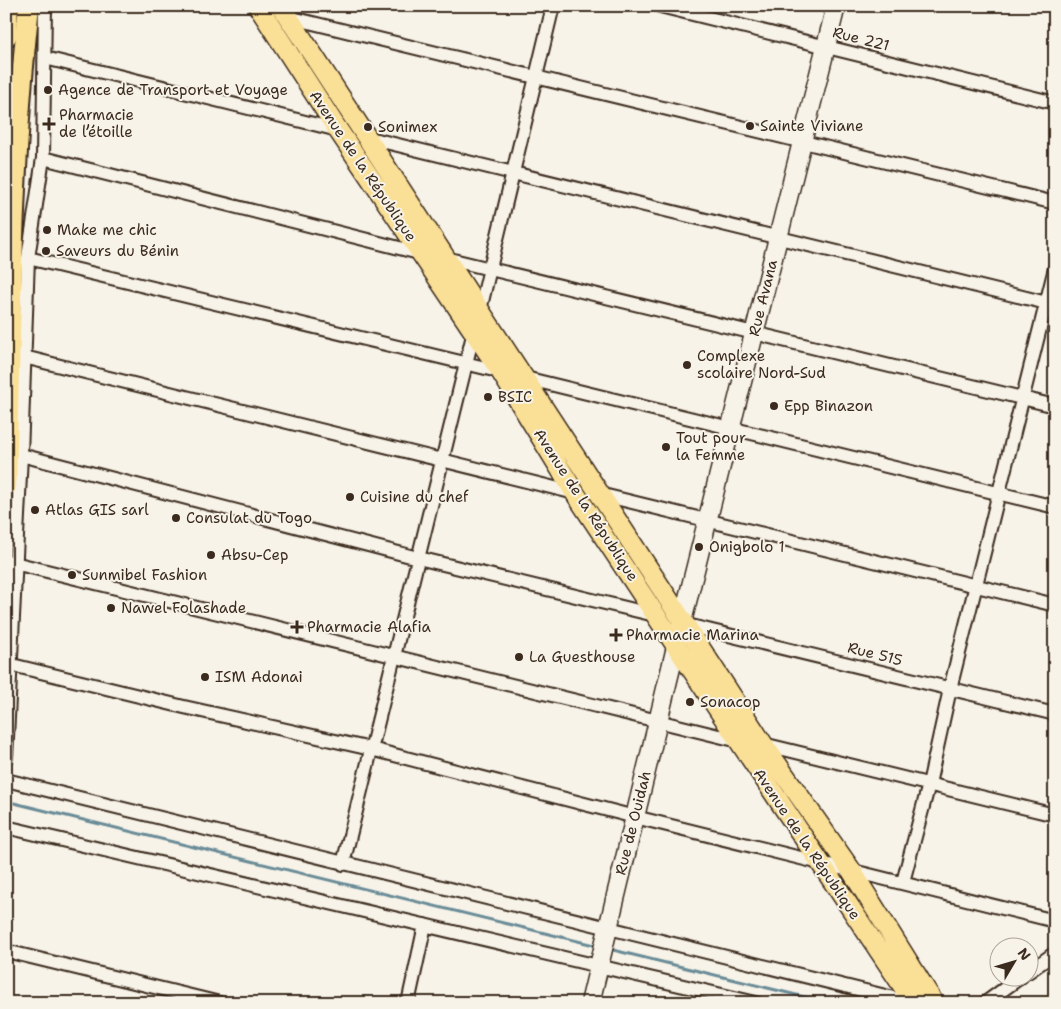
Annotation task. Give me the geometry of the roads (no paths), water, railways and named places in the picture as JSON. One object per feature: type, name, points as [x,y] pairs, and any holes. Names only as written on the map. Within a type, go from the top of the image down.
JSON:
[{"type":"highway","points":[[6,36],[8,6]]},
{"type":"highway","points":[[6,486],[23,56],[29,6]]},
{"type":"main road","name":"Rue Avana","points":[[676,644],[685,622],[707,520],[836,6]]},
{"type":"main road","name":"Avenue de la République","points":[[255,7],[474,331],[575,492],[914,1003]]},
{"type":"main road","name":"Avenue de la République","points":[[284,11],[764,744],[852,870],[934,1003]]},
{"type":"main road","name":"Rue de Ouidah","points":[[590,1003],[676,644]]},
{"type":"street","points":[[6,758],[12,665],[10,561],[21,455],[28,258],[43,158],[45,6]]},
{"type":"street","points":[[480,310],[553,6]]},
{"type":"street","name":"Rue 221","points":[[660,6],[1055,103]]},
{"type":"street","points":[[284,11],[536,77],[1055,203]]},
{"type":"street","points":[[45,58],[338,130]]},
{"type":"street","points":[[366,137],[1051,304]]},
{"type":"street","points":[[43,158],[422,254]]},
{"type":"street","points":[[28,258],[1055,507]]},
{"type":"street","points":[[445,258],[1055,406]]},
{"type":"street","points":[[903,882],[929,784],[998,493],[1023,398],[1051,304],[1055,268]]},
{"type":"street","points":[[343,864],[474,331]]},
{"type":"street","points":[[24,356],[575,492]]},
{"type":"street","points":[[21,455],[418,558],[659,616]]},
{"type":"street","points":[[599,494],[1055,605]]},
{"type":"street","points":[[10,561],[739,741]]},
{"type":"street","name":"Rue 515","points":[[685,622],[1055,714]]},
{"type":"street","points":[[12,665],[184,707],[371,749],[635,817],[1055,921]]},
{"type":"street","points":[[764,744],[1055,816]]},
{"type":"street","points":[[6,780],[914,1003]]},
{"type":"street","points":[[6,827],[756,1003]]},
{"type":"street","points":[[408,1003],[425,924]]},
{"type":"street","points":[[6,951],[220,1003]]},
{"type":"street","points":[[1038,965],[1055,953]]},
{"type":"street","points":[[985,1003],[1008,986]]},
{"type":"waterway","points":[[14,803],[598,946]]},
{"type":"waterway","points":[[609,949],[829,1003]]},
{"type":"place","name":"Agence de Transport et Voyage","points":[[48,90]]},
{"type":"place","name":"Pharmacie de l’étoille","points":[[49,124]]},
{"type":"place","name":"Sainte Viviane","points":[[750,126]]},
{"type":"place","name":"Sonimex","points":[[368,127]]},
{"type":"place","name":"Make me chic","points":[[47,230]]},
{"type":"place","name":"Saveurs du Bénin","points":[[46,251]]},
{"type":"place","name":"Complexe scolaire Nord-Sud","points":[[687,365]]},
{"type":"place","name":"BSIC","points":[[488,397]]},
{"type":"place","name":"Epp Binazon","points":[[774,406]]},
{"type":"place","name":"Tout pour la Femme","points":[[666,447]]},
{"type":"place","name":"Cuisine du chef","points":[[350,497]]},
{"type":"place","name":"Atlas GIS sarl","points":[[35,510]]},
{"type":"place","name":"Consulat du Togo","points":[[176,518]]},
{"type":"place","name":"Onigbolo 1","points":[[699,547]]},
{"type":"place","name":"Absu-Cep","points":[[211,555]]},
{"type":"place","name":"Sunmibel Fashion","points":[[72,575]]},
{"type":"place","name":"Nawel Folashade","points":[[111,608]]},
{"type":"place","name":"Pharmacie Alafia","points":[[297,627]]},
{"type":"place","name":"Pharmacie Marina","points":[[616,635]]},
{"type":"place","name":"La Guesthouse","points":[[519,657]]},
{"type":"place","name":"ISM Adonai","points":[[205,677]]},
{"type":"place","name":"Sonacop","points":[[690,702]]}]
